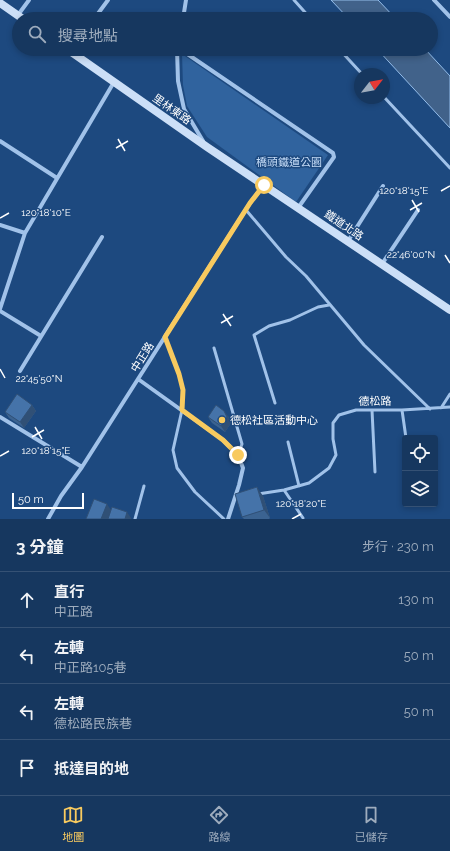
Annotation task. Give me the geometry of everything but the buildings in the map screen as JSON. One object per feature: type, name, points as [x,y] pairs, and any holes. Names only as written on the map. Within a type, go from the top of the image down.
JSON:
[{"type":"street","points":[[23,12],[29,0]]},
{"type":"street","points":[[99,12],[108,0]]},
{"type":"street","points":[[184,12],[186,0]]},
{"type":"street","points":[[434,0],[450,17]]},
{"type":"street","points":[[0,3],[14,12]]},
{"type":"street","name":"里林東路","points":[[79,56],[206,147],[264,185]]},
{"type":"street","points":[[178,56],[178,81],[184,109],[206,147]]},
{"type":"street","points":[[188,56],[333,153],[334,158],[298,208]]},
{"type":"street","points":[[41,336],[0,310],[25,233],[114,81]]},
{"type":"street","points":[[0,141],[57,178]]},
{"type":"street","name":"鐵道北路","points":[[264,185],[450,310]]},
{"type":"street","name":"中正路","points":[[48,519],[61,496],[82,467],[246,210],[264,185]]},
{"type":"street","points":[[348,241],[383,186]]},
{"type":"street","points":[[382,264],[418,210]]},
{"type":"street","points":[[0,225],[25,233]]},
{"type":"street","points":[[20,370],[102,237]]},
{"type":"street","points":[[138,379],[223,440],[238,455],[243,468],[228,519]]},
{"type":"street","points":[[0,417],[82,467]]},
{"type":"lane","points":[[294,0],[305,12]]},
{"type":"lane","points":[[345,56],[356,68]]},
{"type":"lane","points":[[390,103],[450,168]]},
{"type":"lane","points":[[246,210],[286,257],[306,276],[364,345],[430,409]]},
{"type":"lane","points":[[275,403],[254,335],[269,326],[290,320],[318,307],[329,305]]},
{"type":"lane","points":[[165,337],[183,390],[182,410],[173,450],[177,468],[195,492],[224,519]]},
{"type":"lane","points":[[214,348],[242,444],[238,455]]},
{"type":"lane","points":[[441,408],[450,394]]},
{"type":"lane","name":"德松路","points":[[256,494],[284,490],[309,483],[329,468],[336,455],[333,439],[333,423],[339,415],[356,410],[402,410],[450,407]]},
{"type":"lane","points":[[372,410],[375,472]]},
{"type":"lane","points":[[402,410],[406,435]]},
{"type":"lane","points":[[288,442],[299,486]]},
{"type":"lane","points":[[135,519],[144,486]]},
{"type":"lane","points":[[284,490],[303,518]]},
{"type":"lane","points":[[235,496],[242,496]]},
{"type":"green space","name":"橋頭鐵道公園","points":[[182,56],[185,56],[328,155],[296,202],[207,137],[187,106],[183,85]]},
{"type":"shaded area","points":[[331,0],[378,0],[389,12],[342,12]]},
{"type":"shaded area","points":[[383,56],[431,56],[450,76],[450,128]]},
{"type":"place","name":"德松社區活動中心","points":[[222,420]]},
{"type":"route","points":[[238,455],[223,440],[182,410],[183,390],[179,374],[165,337],[250,203],[264,185]]}]
